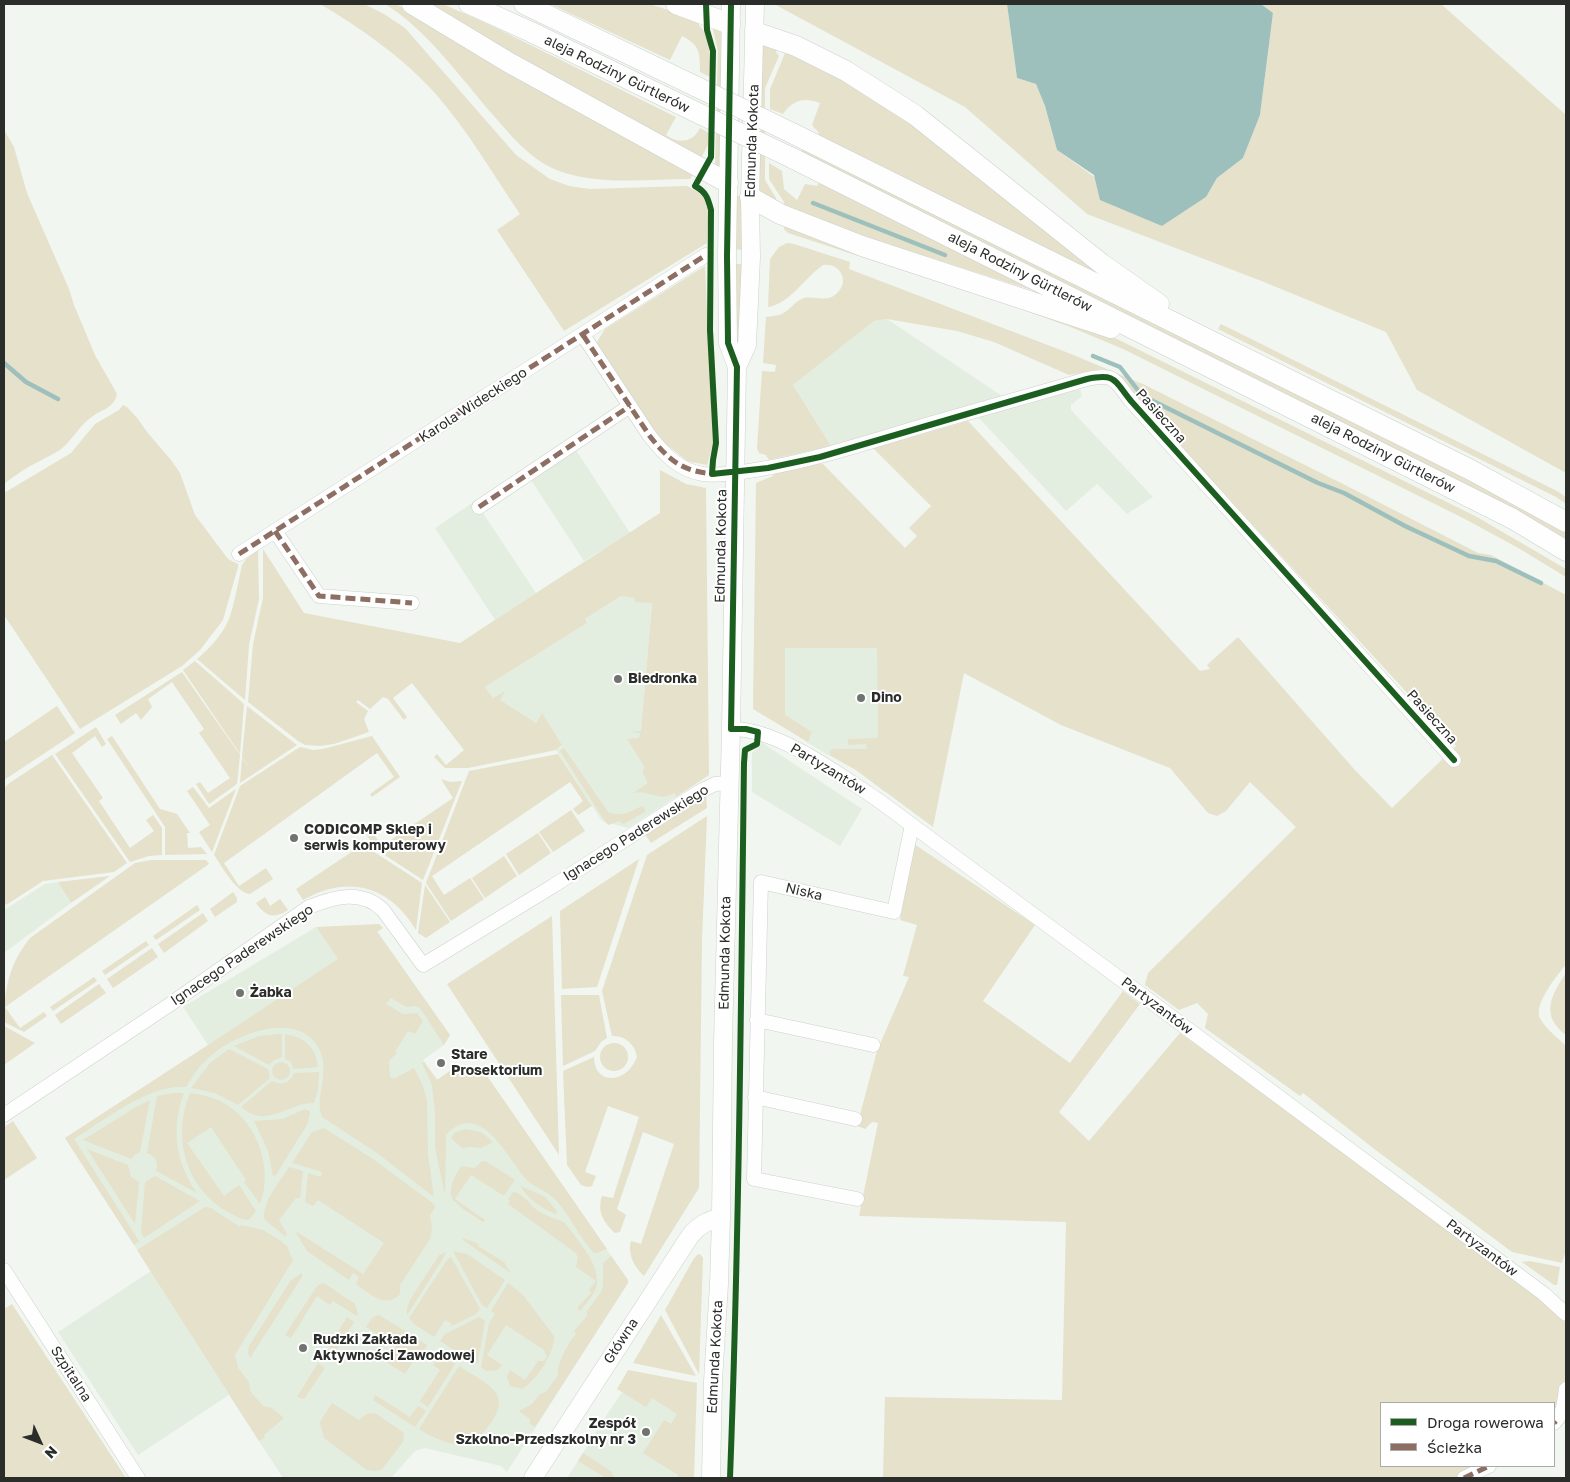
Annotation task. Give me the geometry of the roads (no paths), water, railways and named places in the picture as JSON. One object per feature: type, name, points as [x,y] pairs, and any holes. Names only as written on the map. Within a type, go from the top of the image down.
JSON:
[{"type":"main road","points":[[412,4],[508,62],[728,183]]},
{"type":"main road","name":"aleja Rodziny Gürtlerów","points":[[469,4],[792,158],[1513,519],[1566,551]]},
{"type":"main road","name":"aleja Rodziny Gürtlerów","points":[[524,4],[794,134],[1214,342],[1469,469],[1566,522]]},
{"type":"main road","points":[[676,4],[731,14]]},
{"type":"main road","points":[[755,32],[796,46],[846,71],[915,115],[1102,264],[1214,342]]},
{"type":"main road","points":[[750,196],[780,214],[862,246],[1179,351]]},
{"type":"street","name":"Edmunda Kokota","points":[[737,367],[747,345],[751,257],[750,196],[755,4]]},
{"type":"street","name":"Edmunda Kokota","points":[[711,1478],[713,1381],[721,1217],[737,367],[728,343],[731,14]]},
{"type":"street","points":[[731,14],[755,32]]},
{"type":"street","points":[[728,183],[750,196]]},
{"type":"street","name":"Karola Wideckiego","points":[[239,554],[706,256]]},
{"type":"street","points":[[583,334],[661,451],[677,464],[691,471],[702,474],[735,472]]},
{"type":"street","name":"Pasieczna","points":[[735,472],[768,468],[820,457],[1087,380],[1104,376],[1108,377],[1116,382],[1130,401],[1454,760]]},
{"type":"street","points":[[479,507],[630,406]]},
{"type":"street","points":[[275,531],[319,596],[412,603]]},
{"type":"street","name":"Partyzantów","points":[[731,729],[746,729],[784,742],[849,780],[912,824],[1544,1294],[1566,1314]]},
{"type":"street","name":"Ignacego Paderewskiego","points":[[4,1115],[169,1005],[309,907],[342,896],[365,899],[376,903],[423,965],[552,886],[699,792],[711,786],[729,783]]},
{"type":"street","name":"Niska","points":[[857,1199],[754,1179],[762,882],[894,912],[912,824]]},
{"type":"street","points":[[757,1020],[873,1046]]},
{"type":"street","points":[[755,1097],[855,1119]]},
{"type":"street","name":"Główna","points":[[533,1478],[690,1236],[698,1227],[706,1222],[721,1217]]},
{"type":"street","name":"Szpitalna","points":[[4,1270],[8,1287],[138,1478]]},
{"type":"street","points":[[1555,1422],[1564,1411],[1566,1389]]},
{"type":"street","points":[[1464,1478],[1487,1467]]},
{"type":"water","points":[[1007,4],[1261,4],[1273,13],[1260,115],[1243,158],[1217,178],[1206,197],[1162,226],[1100,200],[1094,175],[1057,150],[1045,106],[1036,84],[1017,78]]},
{"type":"waterway","points":[[813,203],[945,255]]},
{"type":"waterway","points":[[1093,356],[1120,367],[1140,393],[1147,398],[1318,483],[1344,493],[1405,526],[1469,556],[1496,561],[1541,583]]},
{"type":"waterway","points":[[4,363],[26,382],[58,399]]},
{"type":"place","name":"Biedronka","points":[[618,679]]},
{"type":"place","name":"Dino","points":[[861,698]]},
{"type":"place","name":"CODICOMP Sklep i serwis komputerowy","points":[[294,838]]},
{"type":"place","name":"Żabka","points":[[240,993]]},
{"type":"place","name":"Stare Prosektorium","points":[[441,1063]]},
{"type":"place","name":"Rudzki Zakłada Aktywności Zawodowej","points":[[303,1348]]},
{"type":"place","name":"Zespół Szkolno-Przedszkolny nr 3","points":[[646,1432]]}]
